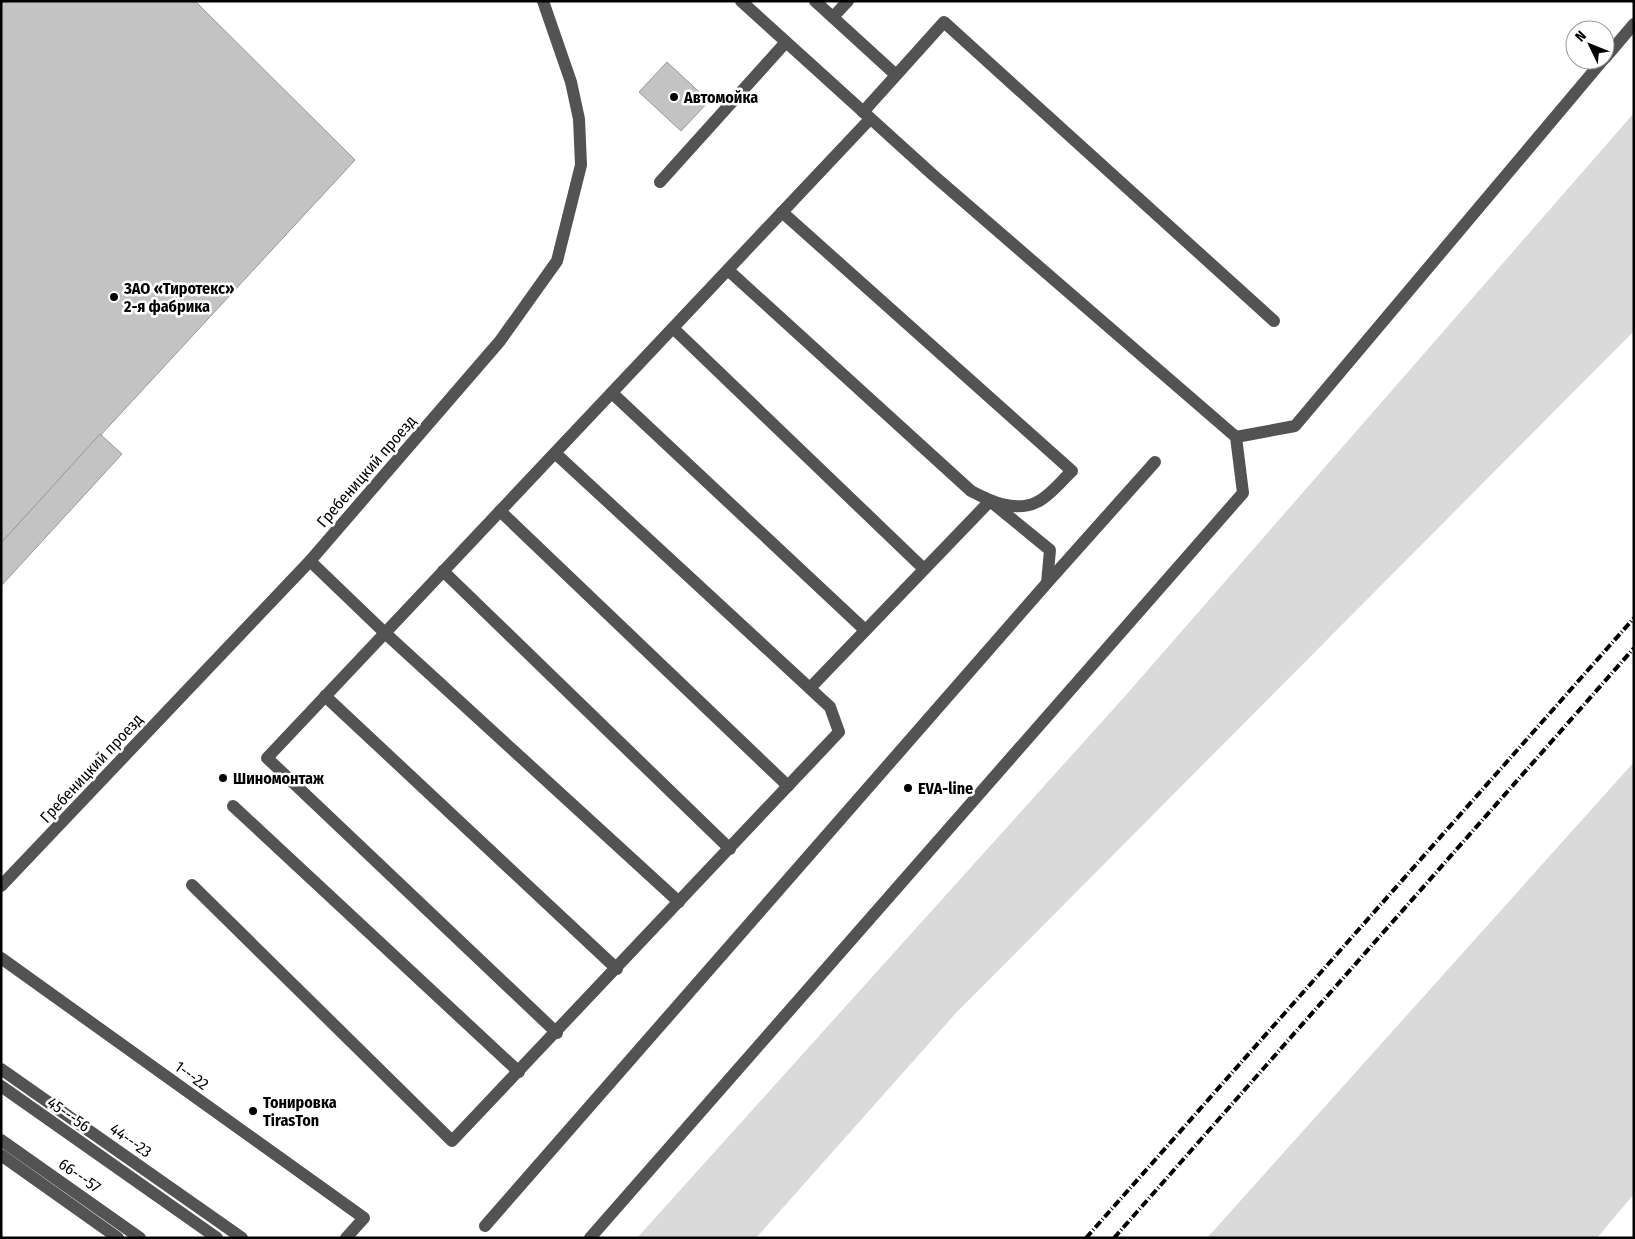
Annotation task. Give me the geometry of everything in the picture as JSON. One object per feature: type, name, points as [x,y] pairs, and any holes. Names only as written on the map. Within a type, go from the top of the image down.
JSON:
[{"type":"street","name":"Гребеницкий проезд","points":[[1,886],[310,561],[500,341],[557,261],[581,165],[579,119],[570,82],[543,1]]},
{"type":"street","points":[[590,1238],[1243,493],[1236,437],[867,115],[740,1]]},
{"type":"street","points":[[815,1],[896,74]]},
{"type":"street","points":[[833,17],[848,1]]},
{"type":"street","points":[[557,1033],[267,758],[782,212],[867,115],[896,74],[944,22],[1274,321]]},
{"type":"street","points":[[1615,46],[1634,24]]},
{"type":"street","points":[[660,182],[786,42]]},
{"type":"street","points":[[1236,437],[1295,426],[1595,70]]},
{"type":"street","points":[[782,212],[1072,470],[1037,502],[1014,507],[990,501]]},
{"type":"street","points":[[728,270],[971,491],[990,501],[1050,550],[1047,583]]},
{"type":"street","points":[[673,328],[924,569]]},
{"type":"street","points":[[612,393],[865,630]]},
{"type":"street","points":[[192,885],[452,1141],[557,1033],[839,732],[830,707],[555,453]]},
{"type":"street","points":[[485,1226],[1155,462]]},
{"type":"street","points":[[810,688],[990,501]]},
{"type":"street","points":[[500,512],[788,786]]},
{"type":"street","points":[[310,561],[385,633],[679,902]]},
{"type":"street","points":[[443,571],[730,848]]},
{"type":"street","points":[[325,696],[617,969]]},
{"type":"street","points":[[233,806],[519,1072]]},
{"type":"street","name":"1---22","points":[[1,958],[364,1218],[346,1238]]},
{"type":"street","name":"44---23","points":[[1,1069],[242,1238]]},
{"type":"street","name":"45---56","points":[[1,1086],[217,1238]]},
{"type":"street","name":"66---57","points":[[1,1140],[140,1238]]},
{"type":"street","points":[[1,1155],[118,1238]]},
{"type":"shaded area","points":[[1634,113],[1634,331],[956,1013],[756,1238],[637,1238],[1126,695]]},
{"type":"shaded area","points":[[1634,762],[1634,1194],[1597,1238],[1207,1238]]},
{"type":"building","name":"ЗАО «Тиротекс» 2-я фабрика","points":[[1,1],[195,1],[355,160],[1,543]]},
{"type":"building","name":"Автомойка","points":[[667,62],[709,101],[681,131],[639,92]]},
{"type":"building","points":[[100,434],[122,454],[1,586],[1,543]]},
{"type":"railway","points":[[1086,1238],[1634,618]]},
{"type":"railway","points":[[1114,1238],[1634,648]]},
{"type":"place","name":"Автомойка","points":[[674,97]]},
{"type":"place","name":"ЗАО «Тиротекс» 2-я фабрика","points":[[114,297]]},
{"type":"place","name":"Шиномонтаж","points":[[223,778]]},
{"type":"place","name":"EVA-line","points":[[908,788]]},
{"type":"place","name":"Тонировка TirasTon","points":[[253,1111]]}]
